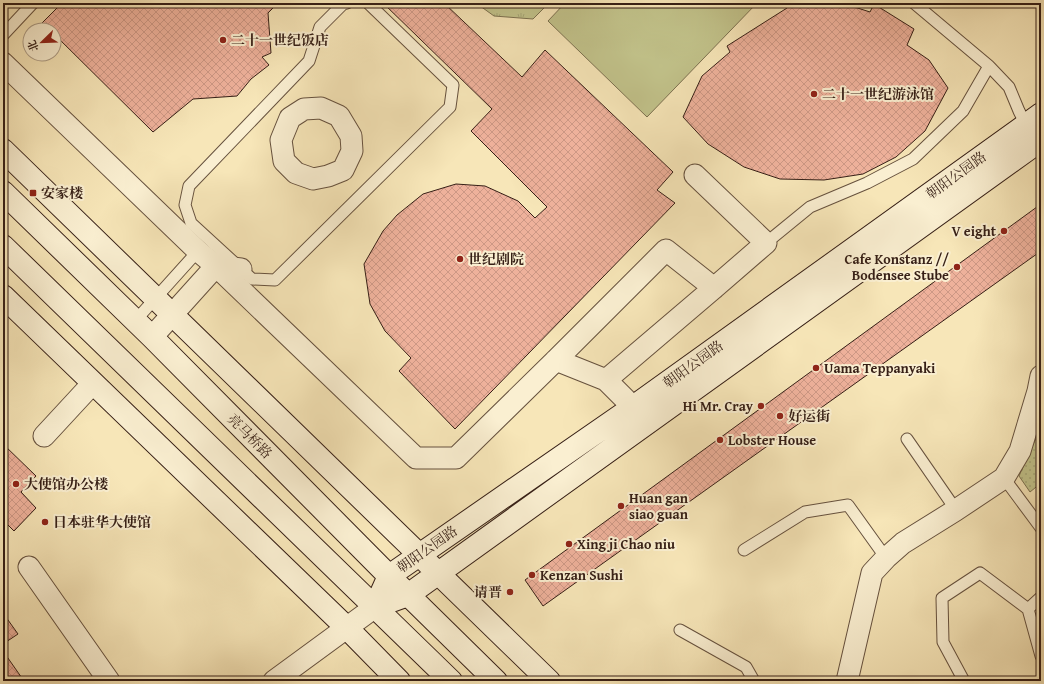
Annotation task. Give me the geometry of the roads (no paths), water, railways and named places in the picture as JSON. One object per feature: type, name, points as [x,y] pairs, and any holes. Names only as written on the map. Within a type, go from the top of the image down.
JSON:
[{"type":"main road","name":"朝阳公园路","points":[[375,607],[389,576],[633,407],[1034,120]]},
{"type":"main road","name":"朝阳公园路","points":[[375,607],[408,595],[439,574],[1041,140]]},
{"type":"main road","points":[[3,150],[549,681]]},
{"type":"main road","name":"亮马桥路","points":[[3,192],[152,337],[389,576],[496,681]]},
{"type":"main road","points":[[3,246],[451,681]]},
{"type":"main road","points":[[3,296],[347,628],[399,681]]},
{"type":"street","points":[[3,63],[199,241],[216,266],[416,458],[456,458],[666,250],[714,288]]},
{"type":"street","points":[[606,380],[766,243],[695,175]]},
{"type":"street","points":[[216,266],[242,269]]},
{"type":"street","points":[[152,337],[216,266]]},
{"type":"street","points":[[556,360],[606,380],[633,407]]},
{"type":"street","points":[[847,681],[872,573],[903,543],[1004,478],[1020,451],[1041,376]]},
{"type":"street","points":[[44,436],[93,382]]},
{"type":"street","points":[[29,567],[109,681]]},
{"type":"street","points":[[274,681],[375,607]]},
{"type":"lane","points":[[3,35],[33,3]]},
{"type":"lane","points":[[346,3],[343,4],[320,27],[309,61],[189,186],[185,205],[190,223],[199,241],[242,269],[252,279],[275,280],[450,107],[453,85],[368,3]]},
{"type":"lane","points":[[914,3],[989,66],[1009,87],[1019,111],[1034,120]]},
{"type":"lane","points":[[766,243],[810,207],[868,183],[913,159],[963,111],[989,66]]},
{"type":"lane","points":[[135,321],[155,298],[199,241]]},
{"type":"lane","points":[[907,439],[956,510]]},
{"type":"lane","points":[[1004,478],[1041,528]]},
{"type":"lane","points":[[744,550],[805,512],[848,505],[886,558]]},
{"type":"lane","points":[[964,681],[944,642],[942,598],[980,572],[1028,609],[1041,656]]},
{"type":"lane","points":[[1028,609],[1041,598]]},
{"type":"lane","points":[[680,630],[746,667],[754,681]]},
{"type":"place","name":"二十一世纪饭店","points":[[223,40]]},
{"type":"place","name":"二十一世纪游泳馆","points":[[814,94]]},
{"type":"place","name":"安家楼","points":[[33,193]]},
{"type":"place","name":"V eight","points":[[1004,231]]},
{"type":"place","name":"世纪剧院","points":[[460,259]]},
{"type":"place","name":"Cafe Konstanz // Bodensee Stube","points":[[957,267]]},
{"type":"place","name":"Uama Teppanyaki","points":[[816,368]]},
{"type":"place","name":"Hi Mr. Cray","points":[[761,406]]},
{"type":"place","name":"好运街","points":[[780,416]]},
{"type":"place","name":"Lobster House","points":[[720,440]]},
{"type":"place","name":"大使馆办公楼","points":[[16,484]]},
{"type":"place","name":"Huan gan siao guan","points":[[621,506]]},
{"type":"place","name":"日本驻华大使馆","points":[[45,522]]},
{"type":"place","name":"Xing ji Chao niu","points":[[569,544]]},
{"type":"place","name":"Kenzan Sushi","points":[[532,575]]},
{"type":"place","name":"请晋","points":[[510,592]]}]
